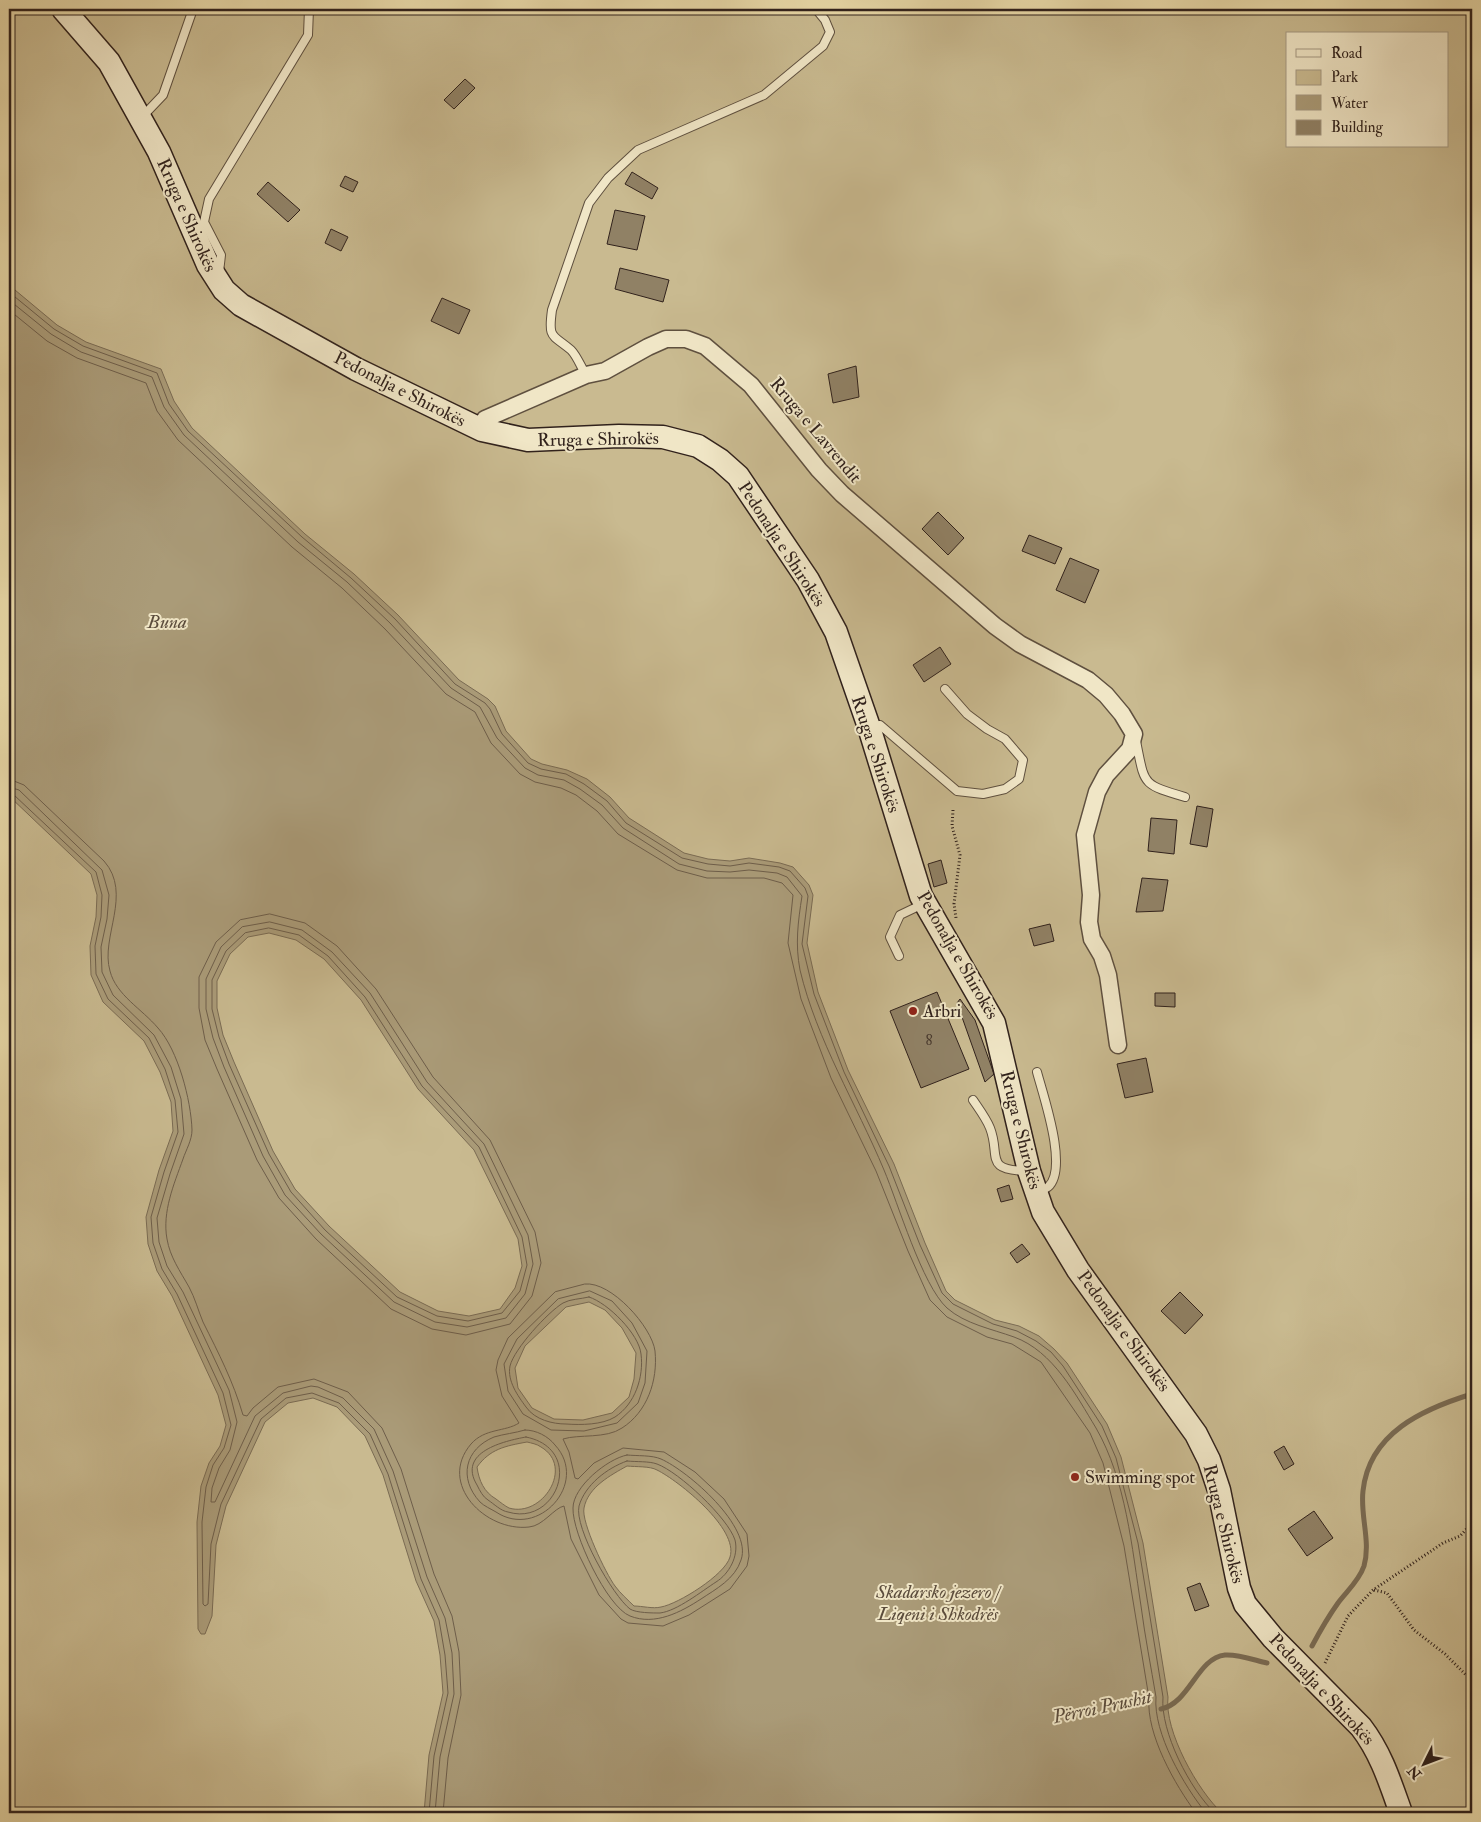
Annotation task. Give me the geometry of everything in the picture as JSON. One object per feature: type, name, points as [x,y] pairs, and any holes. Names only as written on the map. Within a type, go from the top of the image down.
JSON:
[{"type":"main road","name":"Rruga e Shirokës","points":[[62,9],[109,62],[141,118],[159,152],[208,265],[217,281],[229,295],[255,315],[356,369],[495,435],[528,440],[620,436],[663,437],[698,446],[720,460],[750,492],[804,572],[836,632],[929,912],[994,1023],[1032,1181],[1056,1236],[1196,1434],[1209,1460],[1219,1490],[1239,1588],[1245,1604],[1273,1638],[1372,1741],[1381,1757],[1401,1813]]},
{"type":"street","name":"Rruga e Lavrendit","points":[[479,429],[485,419],[586,375],[605,371],[648,347],[666,340],[686,339],[705,346],[751,384],[819,470],[842,494],[995,626],[1020,644],[1088,680],[1106,695],[1122,714],[1134,734]]},
{"type":"street","points":[[1118,1045],[1108,975],[1102,956],[1092,939],[1089,922],[1091,895],[1085,835],[1097,792],[1106,775],[1130,749],[1134,734]]},
{"type":"lane","points":[[141,118],[163,95],[193,9]]},
{"type":"lane","points":[[217,281],[221,255],[204,222],[209,199],[308,35],[309,9]]},
{"type":"lane","points":[[586,375],[572,351],[553,338],[550,326],[552,310],[589,203],[608,178],[638,150],[764,95],[786,79],[823,46],[830,32],[825,20],[816,9]]},
{"type":"lane","points":[[869,727],[880,725],[957,791],[983,794],[1005,789],[1020,779],[1023,760],[1005,739],[987,729],[967,714],[945,689]]},
{"type":"lane","name":"Rruga e Lavrendit","points":[[1134,734],[1144,778],[1154,788],[1185,797]]},
{"type":"lane","points":[[899,956],[890,937],[900,915],[929,912]]},
{"type":"lane","points":[[973,1100],[990,1128],[994,1159],[1002,1167],[1048,1187],[1054,1178],[1056,1138],[1037,1072]]},
{"type":"path","points":[[929,912],[956,921],[954,904],[960,855],[952,826],[953,810]]},
{"type":"path","points":[[1312,1677],[1324,1665],[1348,1616],[1374,1590],[1443,1544],[1460,1536],[1472,1523]]},
{"type":"path","points":[[1374,1590],[1386,1593],[1414,1630],[1446,1654],[1472,1681]]},
{"type":"green space","points":[[9,9],[1472,9],[1472,1813],[9,1813]]},
{"type":"water","name":"Skadarsko jezero / Liqeni i Shkodrës","points":[[9,285],[57,325],[86,342],[161,369],[174,401],[192,428],[305,534],[354,574],[398,615],[459,680],[488,699],[495,706],[506,731],[531,759],[542,764],[567,770],[587,779],[610,797],[629,818],[684,853],[708,859],[730,861],[749,858],[780,863],[793,867],[809,885],[813,895],[807,943],[818,992],[848,1070],[894,1164],[946,1291],[955,1300],[995,1320],[1019,1326],[1039,1336],[1067,1363],[1107,1424],[1121,1457],[1143,1543],[1171,1726],[1193,1776],[1222,1813],[424,1813],[429,1755],[443,1693],[440,1655],[434,1621],[416,1581],[383,1475],[365,1436],[337,1407],[313,1398],[288,1403],[265,1422],[226,1506],[216,1545],[212,1616],[205,1634],[201,1634],[198,1629],[197,1522],[201,1486],[209,1463],[220,1446],[226,1425],[218,1395],[172,1296],[157,1271],[148,1244],[146,1217],[159,1170],[173,1131],[171,1102],[160,1072],[144,1041],[103,1002],[91,975],[90,946],[96,917],[97,895],[91,874],[9,796]],"holes":[[[269,933],[296,940],[324,959],[361,1000],[418,1089],[474,1150],[518,1239],[522,1266],[515,1288],[500,1309],[469,1316],[438,1311],[400,1292],[329,1226],[295,1189],[273,1151],[234,1062],[223,1035],[217,1008],[217,981],[230,954],[248,937]],[[589,1302],[605,1310],[622,1328],[636,1353],[634,1379],[629,1397],[612,1413],[583,1420],[554,1419],[532,1408],[518,1388],[515,1368],[525,1346],[566,1307]],[[527,1442],[539,1446],[551,1456],[555,1466],[555,1478],[543,1498],[533,1506],[521,1509],[509,1508],[488,1493],[479,1477],[477,1467],[482,1461],[493,1452]],[[627,1466],[647,1467],[654,1469],[679,1484],[705,1507],[717,1520],[725,1533],[730,1546],[730,1557],[720,1572],[700,1588],[669,1605],[655,1608],[634,1606],[619,1591],[600,1560],[584,1515],[584,1508],[590,1494],[607,1478]]]},
{"type":"building","points":[[465,79],[475,88],[454,109],[444,100]]},
{"type":"building","points":[[632,172],[658,188],[652,199],[625,184]]},
{"type":"building","points":[[345,176],[358,182],[353,192],[340,186]]},
{"type":"building","points":[[268,182],[300,210],[288,222],[257,194]]},
{"type":"building","points":[[615,210],[645,216],[637,250],[607,244]]},
{"type":"building","points":[[331,229],[348,237],[341,251],[325,243]]},
{"type":"building","points":[[620,268],[669,280],[663,302],[615,289]]},
{"type":"building","points":[[442,298],[470,310],[459,334],[431,321]]},
{"type":"building","points":[[856,366],[859,397],[833,403],[828,374]]},
{"type":"building","points":[[938,512],[964,538],[948,555],[922,529]]},
{"type":"building","points":[[1029,535],[1062,548],[1055,564],[1022,551]]},
{"type":"building","points":[[1070,558],[1099,570],[1085,603],[1056,590]]},
{"type":"building","points":[[940,647],[951,664],[924,682],[913,665]]},
{"type":"building","points":[[1197,806],[1213,809],[1207,847],[1190,844]]},
{"type":"building","points":[[1151,818],[1177,820],[1174,854],[1148,851]]},
{"type":"building","points":[[941,860],[947,883],[934,887],[928,864]]},
{"type":"building","points":[[1142,878],[1168,880],[1163,911],[1136,912]]},
{"type":"building","points":[[1050,924],[1054,941],[1034,946],[1029,929]]},
{"type":"building","points":[[937,992],[969,1069],[921,1088],[890,1011]]},
{"type":"building","points":[[1155,993],[1175,993],[1175,1007],[1155,1006]]},
{"type":"building","points":[[960,999],[975,1020],[994,1074],[985,1082],[957,1003]]},
{"type":"building","points":[[1146,1058],[1153,1092],[1125,1098],[1117,1064]]},
{"type":"building","points":[[1009,1185],[1013,1199],[1001,1202],[997,1189]]},
{"type":"building","points":[[1022,1244],[1030,1254],[1017,1263],[1010,1253]]},
{"type":"building","points":[[1180,1292],[1203,1315],[1185,1334],[1161,1311]]},
{"type":"building","points":[[1284,1446],[1294,1464],[1284,1470],[1274,1452]]},
{"type":"building","points":[[1314,1511],[1333,1538],[1307,1556],[1288,1529]]},
{"type":"building","points":[[1200,1583],[1209,1606],[1195,1611],[1187,1588]]},
{"type":"waterway","name":"Përroi Prushit","points":[[1312,1646],[1321,1629],[1338,1603],[1356,1581],[1364,1566],[1366,1538],[1362,1500],[1367,1471],[1376,1453],[1401,1426],[1435,1407],[1472,1394]]},
{"type":"waterway","name":"Përroi Prushit","points":[[1161,1709],[1171,1705],[1179,1698],[1207,1664],[1215,1658],[1235,1655],[1267,1663]]},
{"type":"place","name":"Arbri","points":[[913,1011]]},
{"type":"place","name":"Swimming spot","points":[[1075,1477]]},
{"type":"water label","name":"Buna","points":[[167,621]]}]
